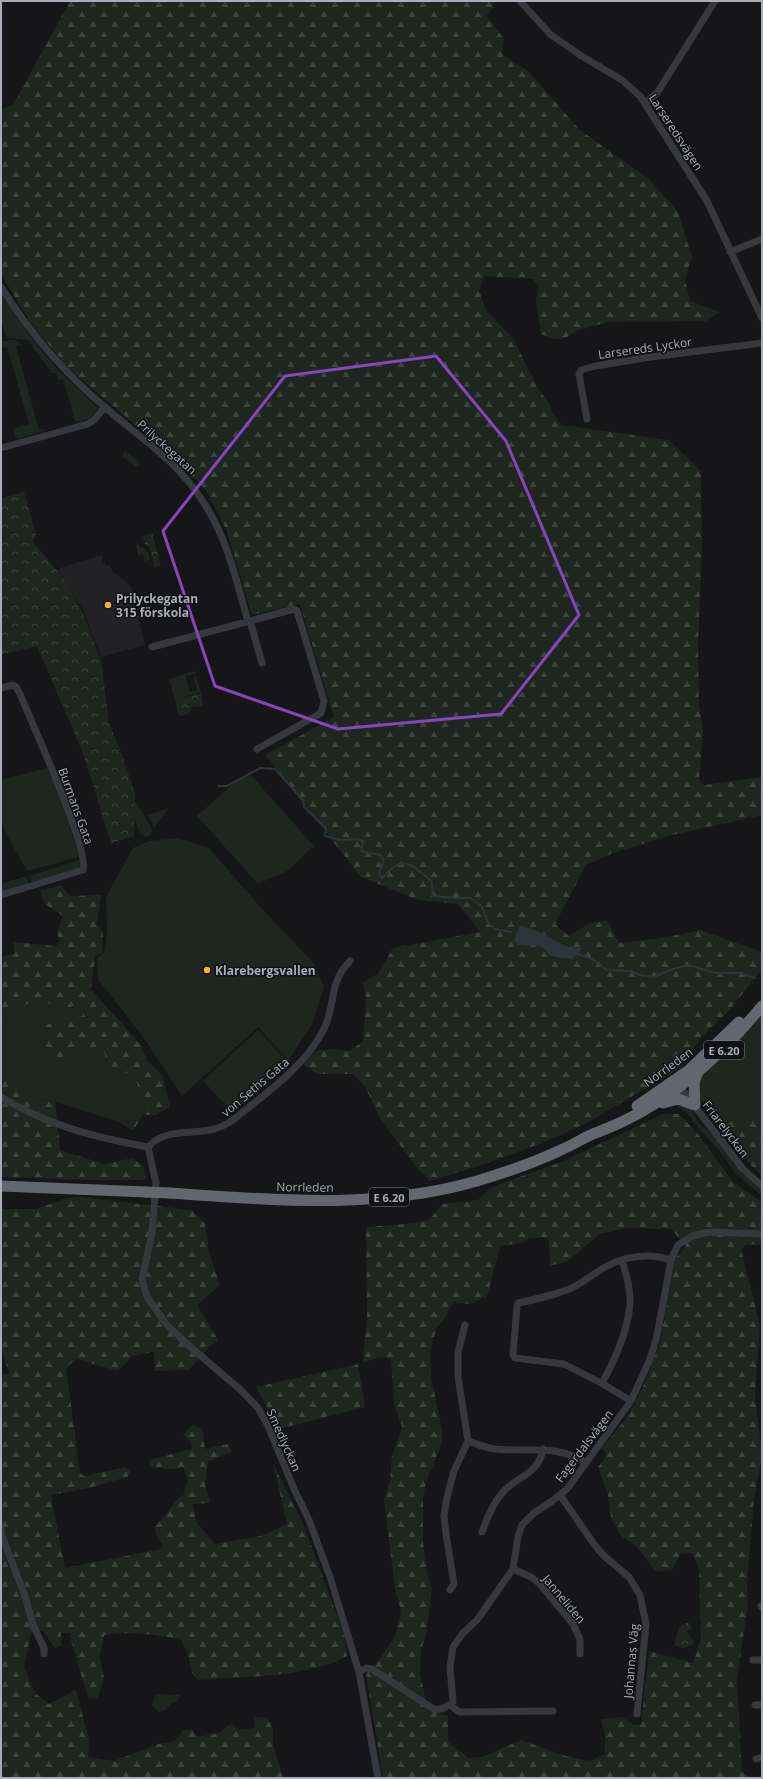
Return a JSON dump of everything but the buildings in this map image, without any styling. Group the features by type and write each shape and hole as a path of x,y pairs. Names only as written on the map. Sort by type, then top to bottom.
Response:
{"highway":[{"name":"Norrleden","path":"1,1186 316,1201 347,1201 410,1195 477,1181 515,1169 559,1151 598,1132 606,1130 643,1110 678,1084 762,997"},
{"name":"Norrleden","path":"598,1132 602,1127 697,1074 729,1044 762,1006"},
{"path":"643,1110 671,1100 678,1100 695,1105 694,1083 697,1074"}],"street":[{"name":"Larseredsvägen","path":"520,1 550,34 580,55 622,80 634,89 645,103 707,201 730,252 758,302 762,318"},
{"path":"645,103 657,93 715,1"},
{"path":"730,252 762,239"},
{"name":"Prilyckegatan","path":"1,287 20,317 58,364 105,408 181,473 202,499 221,533 262,663"},
{"name":"Larsereds Lyckor","path":"588,419 579,374 581,370 595,366 650,357 762,343"},
{"path":"1,448 88,424 105,408"},
{"path":"152,647 294,609 297,611 324,701 321,712 257,749"},
{"name":"Burmans Gata","path":"1,688 13,685 20,694 67,807 81,849 84,866 83,870 1,895"},
{"name":"von Seths Gata","path":"148,1147 152,1143 172,1134 211,1130 225,1126 296,1068 323,1030 338,974 350,961"},
{"name":"Friarelyckan","path":"678,1084 743,1169 762,1186"},
{"path":"1,1097 31,1114 74,1130 148,1147"},
{"name":"Smedlyckan","path":"148,1147 156,1183 152,1234 142,1279 145,1291 149,1300 172,1330 243,1392 263,1417 294,1491 310,1520 330,1577 359,1672 378,1778"},
{"name":"Fagerdalsvägen","path":"450,1705 454,1696 450,1667 453,1647 463,1633 477,1620 513,1569 518,1536 522,1525 534,1513 567,1489 631,1401 650,1359 657,1336 671,1260 678,1246 686,1239 701,1233 762,1234"},
{"path":"631,1401 602,1383 564,1364 515,1358 513,1355 517,1306 518,1303 557,1294 576,1286 606,1266 622,1260 638,1256 656,1256 671,1260"},
{"path":"602,1383 618,1349 630,1305 629,1292 622,1260"},
{"path":"450,1590 454,1584 444,1515 454,1471 468,1441 458,1377 458,1352 465,1326"},
{"path":"468,1441 495,1449 542,1449 572,1456 586,1463"},
{"path":"482,1532 490,1512 500,1495 510,1485 527,1476 534,1468 542,1449"},
{"name":"Johannas Väg","path":"560,1495 594,1544 603,1555 629,1577 640,1595 646,1624 637,1714"},
{"path":"1,1527 2,1536 25,1596 33,1625 44,1648 44,1654"},
{"name":"Janneliden","path":"513,1569 525,1574 539,1583 573,1624 580,1639 580,1654"},
{"path":"753,1660 762,1660"},
{"path":"359,1672 366,1668 372,1669 435,1710 450,1705 459,1712 553,1711"}],"highlighted area":[{"path":"436,356 506,441 579,615 501,714 338,729 215,686 163,531 285,376"}],"shaded area":[{"name":"Prilyckegatan 315 förskola","path":"102,555 103,562 110,565 112,571 131,586 145,645 101,657 83,610 59,571 60,568"},
{"path":"520,925 539,932 568,947 582,948 573,959 555,957 548,954 543,947 536,945 519,945 514,941"}],"green space":[{"path":"70,1 496,1 487,16 504,39 502,54 528,71 580,130 650,180 678,212 692,257 685,280 690,301 720,312 706,321 608,322 576,331 565,338 553,339 541,334 536,303 538,287 533,279 485,276 479,290 486,310 513,338 537,387 549,403 552,413 562,425 669,440 701,471 702,547 698,644 699,705 703,731 699,780 704,785 762,777 762,815 672,835 613,853 586,865 555,924 569,936 590,923 608,921 619,943 662,938 700,930 762,952 762,969 728,1012 702,1036 680,1068 587,1123 537,1145 482,1165 430,1181 416,1167 380,1118 365,1087 353,1074 317,1074 303,1064 314,1051 334,1049 350,1051 363,1041 366,999 363,982 378,974 393,948 480,932 458,904 418,900 361,877 265,755 334,717 300,604 252,615 226,529 205,489 171,455 69,369 30,322 1,274 1,109 13,105"},
{"path":"1,295 33,340 57,369 98,408 90,418 73,424 75,422 63,379 58,380 56,373 52,373 28,340 13,338 7,339 1,320"},
{"path":"14,339 22,345 16,346 39,430 45,429 18,439 15,435 13,425 14,428 29,424 7,347 1,348 1,342"},
{"path":"125,451 140,462 139,467 136,467 122,456"},
{"path":"24,492 36,535 33,542 65,580 82,611 101,660 109,723 123,757 135,794 134,836 111,843 83,753 37,646 1,655 1,498"},
{"path":"152,533 161,566 155,567 149,547 145,544 143,536"},
{"path":"139,544 140,548 144,547 146,552 148,552 150,559 145,561 143,554 138,555 136,545"},
{"path":"194,671 196,674 185,676 190,692 197,690 193,676 196,676 201,692 175,700 169,679"},
{"path":"201,693 203,706 192,707 189,714 181,716 178,714 175,700"},
{"path":"47,768 63,806 79,857 27,871 1,824 1,780"},
{"path":"250,774 314,846 287,871 258,884 197,816 234,783"},
{"path":"133,799 141,809 152,830 151,835 145,837 140,834 133,814"},
{"path":"169,808 155,826 154,826 148,815"},
{"name":"Klarebergsvallen","path":"178,838 209,848 262,909 312,961 324,986 313,1023 288,1061 258,1027 182,1096 144,1038 98,979 97,958 104,953 107,933 106,897 133,848 149,841"},
{"path":"80,860 79,868 32,882 29,876"},
{"path":"26,877 29,883 1,892 1,884"},
{"path":"61,885 70,896 101,895 97,924 103,932 102,953 95,957 91,989 142,1046 146,1059 162,1075 170,1107 157,1115 143,1115 133,1131 120,1122 144,1107 146,1101 133,1076 109,1065 102,1048 92,1051 80,1048 77,1059 65,1062 48,1058 44,1038 35,1027 83,1016 81,1002 62,1011 42,999 20,1008 1,1023 1,957 15,953 13,942 56,946 60,942 57,933 63,916 45,904 40,891"},
{"path":"42,998 62,1011 81,1002 83,1016 63,1022 44,1038 48,1058 80,1048 92,1051 102,1048 109,1065 133,1076 146,1101 144,1107 120,1122 55,1102 31,1097 23,1084 1,1067 1,1023 20,1008"},
{"path":"762,1013 762,1120 732,1120 720,1124 700,1098 698,1092 698,1078"},
{"path":"258,1030 288,1062 233,1113 203,1081"},
{"path":"1,1067 23,1084 31,1097 55,1102 60,1150 104,1164 133,1158 144,1166 146,1180 86,1180 1,1177"},
{"path":"672,1103 692,1109 698,1123 712,1134 742,1173 762,1190 762,1196 735,1173 718,1149 700,1130 688,1114"},
{"path":"663,1114 679,1114 698,1134 734,1183 762,1202 762,1244 746,1245 741,1249 760,1325 755,1396 762,1455 754,1499 747,1583 748,1603 737,1679 742,1772 751,1778 383,1778 366,1674 379,1660 395,1636 401,1611 395,1588 384,1500 390,1481 392,1457 402,1426 394,1405 391,1359 380,1357 364,1362 363,1360 367,1317 366,1227 417,1223 430,1219 442,1204 478,1200 490,1188 568,1159","holes":["628,1228 671,1229 686,1246 675,1259 660,1342 645,1383 628,1416 602,1448 607,1455 598,1467 608,1495 611,1518 621,1536 636,1546 656,1572 672,1570 680,1554 692,1553 699,1568 701,1638 693,1663 649,1651 641,1725 634,1725 622,1717 601,1719 605,1736 605,1754 590,1761 566,1756 521,1740 482,1757 469,1758 448,1742 448,1716 428,1711 420,1673 421,1650 426,1636 432,1589 427,1573 423,1542 423,1498 426,1482 442,1443 442,1430 431,1377 430,1353 436,1329 444,1320 453,1302 469,1304 487,1297 500,1246 522,1243 530,1238 546,1238 549,1240 550,1266 568,1261 600,1234"]},
{"path":"732,1120 762,1120 762,1176 744,1158 720,1124"},
{"path":"80,1197 192,1210 205,1224 209,1252 220,1285 197,1305 218,1340 208,1348 189,1370 155,1371 154,1352 132,1356 118,1371 76,1359 66,1368 80,1473 84,1476 126,1467 130,1472 127,1477 89,1488 51,1495 65,1568 161,1549 163,1545 156,1535 155,1527 179,1498 183,1496 188,1479 183,1467 173,1469 149,1467 149,1460 192,1449 191,1443 183,1434 193,1425 202,1429 205,1449 228,1444 232,1452 208,1462 205,1485 211,1503 193,1504 196,1522 215,1544 261,1536 287,1524 273,1463 303,1524 344,1636 347,1656 333,1663 296,1672 254,1677 198,1680 192,1673 188,1655 181,1640 142,1634 123,1633 104,1635 100,1657 104,1678 97,1699 88,1698 69,1633 61,1633 62,1645 55,1648 43,1631 31,1633 24,1667 35,1693 49,1704 76,1690 89,1740 88,1757 114,1761 158,1744 175,1741 183,1730 193,1730 198,1737 219,1733 232,1723 238,1730 254,1728 255,1717 268,1718 273,1730 273,1745 283,1778 1,1778 1,1375 9,1373 1,1349 1,1209 35,1209 67,1198"},
{"path":"358,1364 365,1407 279,1429 256,1387"},
{"path":"688,1622 692,1627 687,1632 694,1641 693,1645 682,1648 674,1645 680,1627"},
{"path":"156,1694 179,1695 180,1697 176,1702 170,1704 166,1710 159,1712 152,1705"}],"waterway":[{"path":"218,786 227,786 260,768 275,769 303,800 304,807 326,828 325,836 340,840 356,839 363,841 361,851 380,855 384,861 379,872 382,879 395,866 401,864 413,866 432,882 433,896 470,898 482,906 488,923 495,929 511,932"},
{"path":"575,953 592,959 607,970 632,971 639,975 654,977 670,970 688,965 716,973 740,973 755,978"}],"place":[{"name":"Prilyckegatan 315 förskola","path":"108,605"},
{"name":"Klarebergsvallen","path":"207,970"}]}
